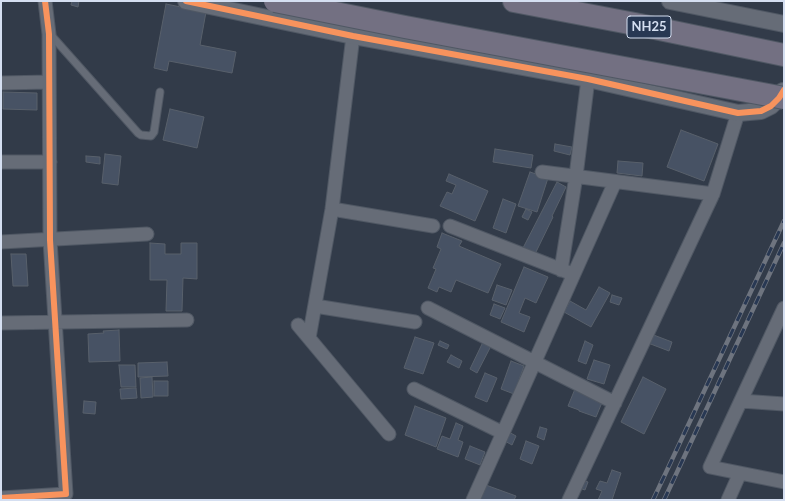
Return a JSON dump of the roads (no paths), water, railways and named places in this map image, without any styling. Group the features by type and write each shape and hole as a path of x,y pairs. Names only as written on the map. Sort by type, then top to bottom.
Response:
{"highway":[{"path":"275,1 780,104"},
{"name":"NH25","path":"514,1 648,26 784,55"}],"street":[{"path":"1,498 66,494 50,240 50,34 45,1"},
{"path":"186,1 353,36 588,79 738,113 761,111 780,104 779,98 784,90"},
{"path":"670,1 784,24"},
{"path":"309,338 332,209 353,36"},
{"path":"567,272 576,176 588,79"},
{"path":"1,83 50,82"},
{"path":"569,500 713,194 738,113"},
{"path":"1,162 50,162"},
{"path":"542,172 713,194"},
{"path":"473,500 534,362 567,272 615,182"},
{"path":"332,209 433,226"},
{"path":"450,226 567,272"},
{"path":"1,242 147,234"},
{"path":"315,306 415,322"},
{"path":"428,308 615,403"},
{"path":"784,308 780,328 741,401 710,467 784,482"},
{"path":"1,323 187,320"},
{"path":"298,325 389,434"},
{"path":"414,389 503,433"},
{"path":"741,401 784,404"},
{"path":"728,500 740,473"}],"lane":[{"path":"50,34 141,135 151,136 154,132 160,92"}],"railway":[{"path":"653,500 784,221"},
{"path":"664,500 784,243"}]}
